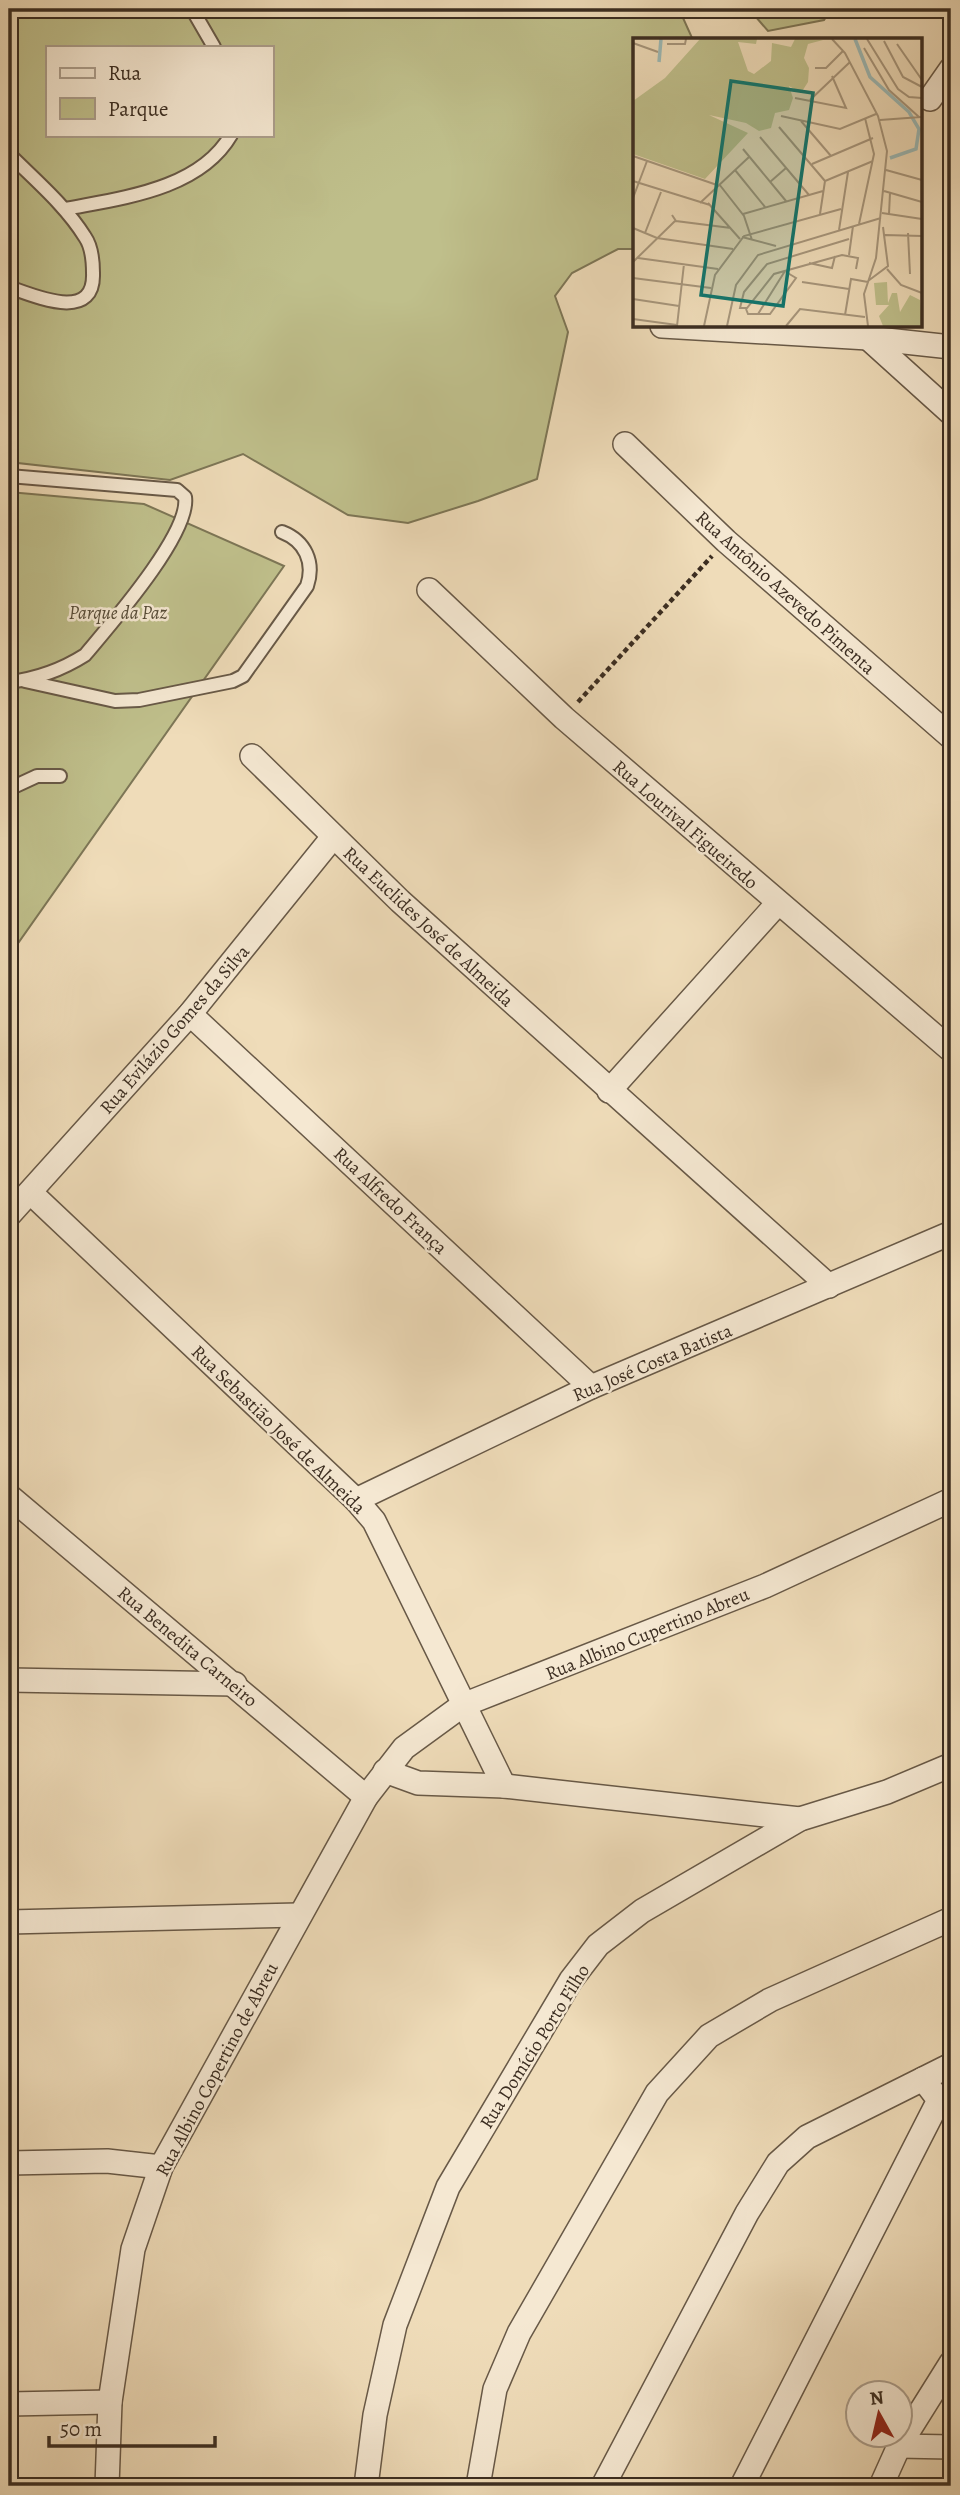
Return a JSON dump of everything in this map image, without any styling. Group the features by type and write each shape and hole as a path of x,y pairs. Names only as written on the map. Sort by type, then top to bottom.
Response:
{"street":[{"path":"934,100 951,69"},
{"path":"679,327 868,338 951,347"},
{"path":"868,338 951,413"},
{"name":"Rua Antônio Azevedo Pimenta","path":"625,444 726,541 951,737"},
{"name":"Rua Lourival Figueiredo","path":"429,590 564,718 951,1050"},
{"name":"Rua Euclides José de Almeida","path":"252,756 333,837 609,1091 829,1286"},
{"name":"Rua Evilázio Gomes da Silva","path":"10,1213 31,1193 190,1014 333,837"},
{"path":"609,1091 778,903"},
{"name":"Rua Alfredo França","path":"190,1014 591,1387"},
{"name":"Rua Sebastião José de Almeida","path":"31,1193 356,1500 384,1539 504,1786"},
{"name":"Rua José Costa Batista","path":"356,1500 591,1387 951,1233"},
{"name":"Rua Benedita Carneiro","path":"9,1496 366,1797"},
{"name":"Rua Albino Cupertino Abreu","path":"366,1797 404,1748 463,1705 765,1586 951,1500"},
{"path":"9,1679 235,1684"},
{"name":"Rua Domício Porto Filho","path":"366,2486 375,2415 394,2325 449,2187 570,1980 598,1945 642,1911 800,1819 887,1792 951,1765"},
{"path":"386,1771 418,1783 504,1786 800,1819"},
{"name":"Rua Albino Copertino de Abreu","path":"107,2486 110,2402 134,2249 161,2166 366,1797"},
{"path":"9,1922 299,1915"},
{"path":"478,2486 495,2389 520,2333 657,2093 709,2036 770,2000 951,1919"},
{"path":"603,2486 747,2213 778,2163 807,2137 951,2066"},
{"path":"742,2486 945,2101 923,2079"},
{"path":"9,2163 107,2161 161,2166"},
{"path":"914,2421 951,2363"},
{"path":"9,2404 110,2402"},
{"path":"914,2446 951,2446"},
{"path":"881,2486 896,2450"}],"lane":[{"path":"192,9 213,46"},
{"path":"65,209 166,186 208,160 230,136"},
{"path":"9,154 65,209 87,239 92,255 93,278 88,295 79,302 68,304 9,287"},
{"path":"9,476 177,491 185,497 187,508 168,547 85,655 70,664 24,681"},
{"path":"9,682 24,681 115,701 139,700 233,681 243,676 307,586 312,573 307,555 296,538 282,532"},
{"path":"9,789 20,781 37,776 60,776"}],"path":[{"path":"564,718 726,541"}],"green space":[{"path":"9,9 679,9 692,38 633,38 633,249 618,249 572,273 555,296 568,332 537,479 408,523 348,515 243,454 170,480 9,462"},
{"path":"749,9 831,9 824,20 768,31"},
{"name":"Parque da Paz","path":"9,492 144,504 284,566 9,956"}]}
